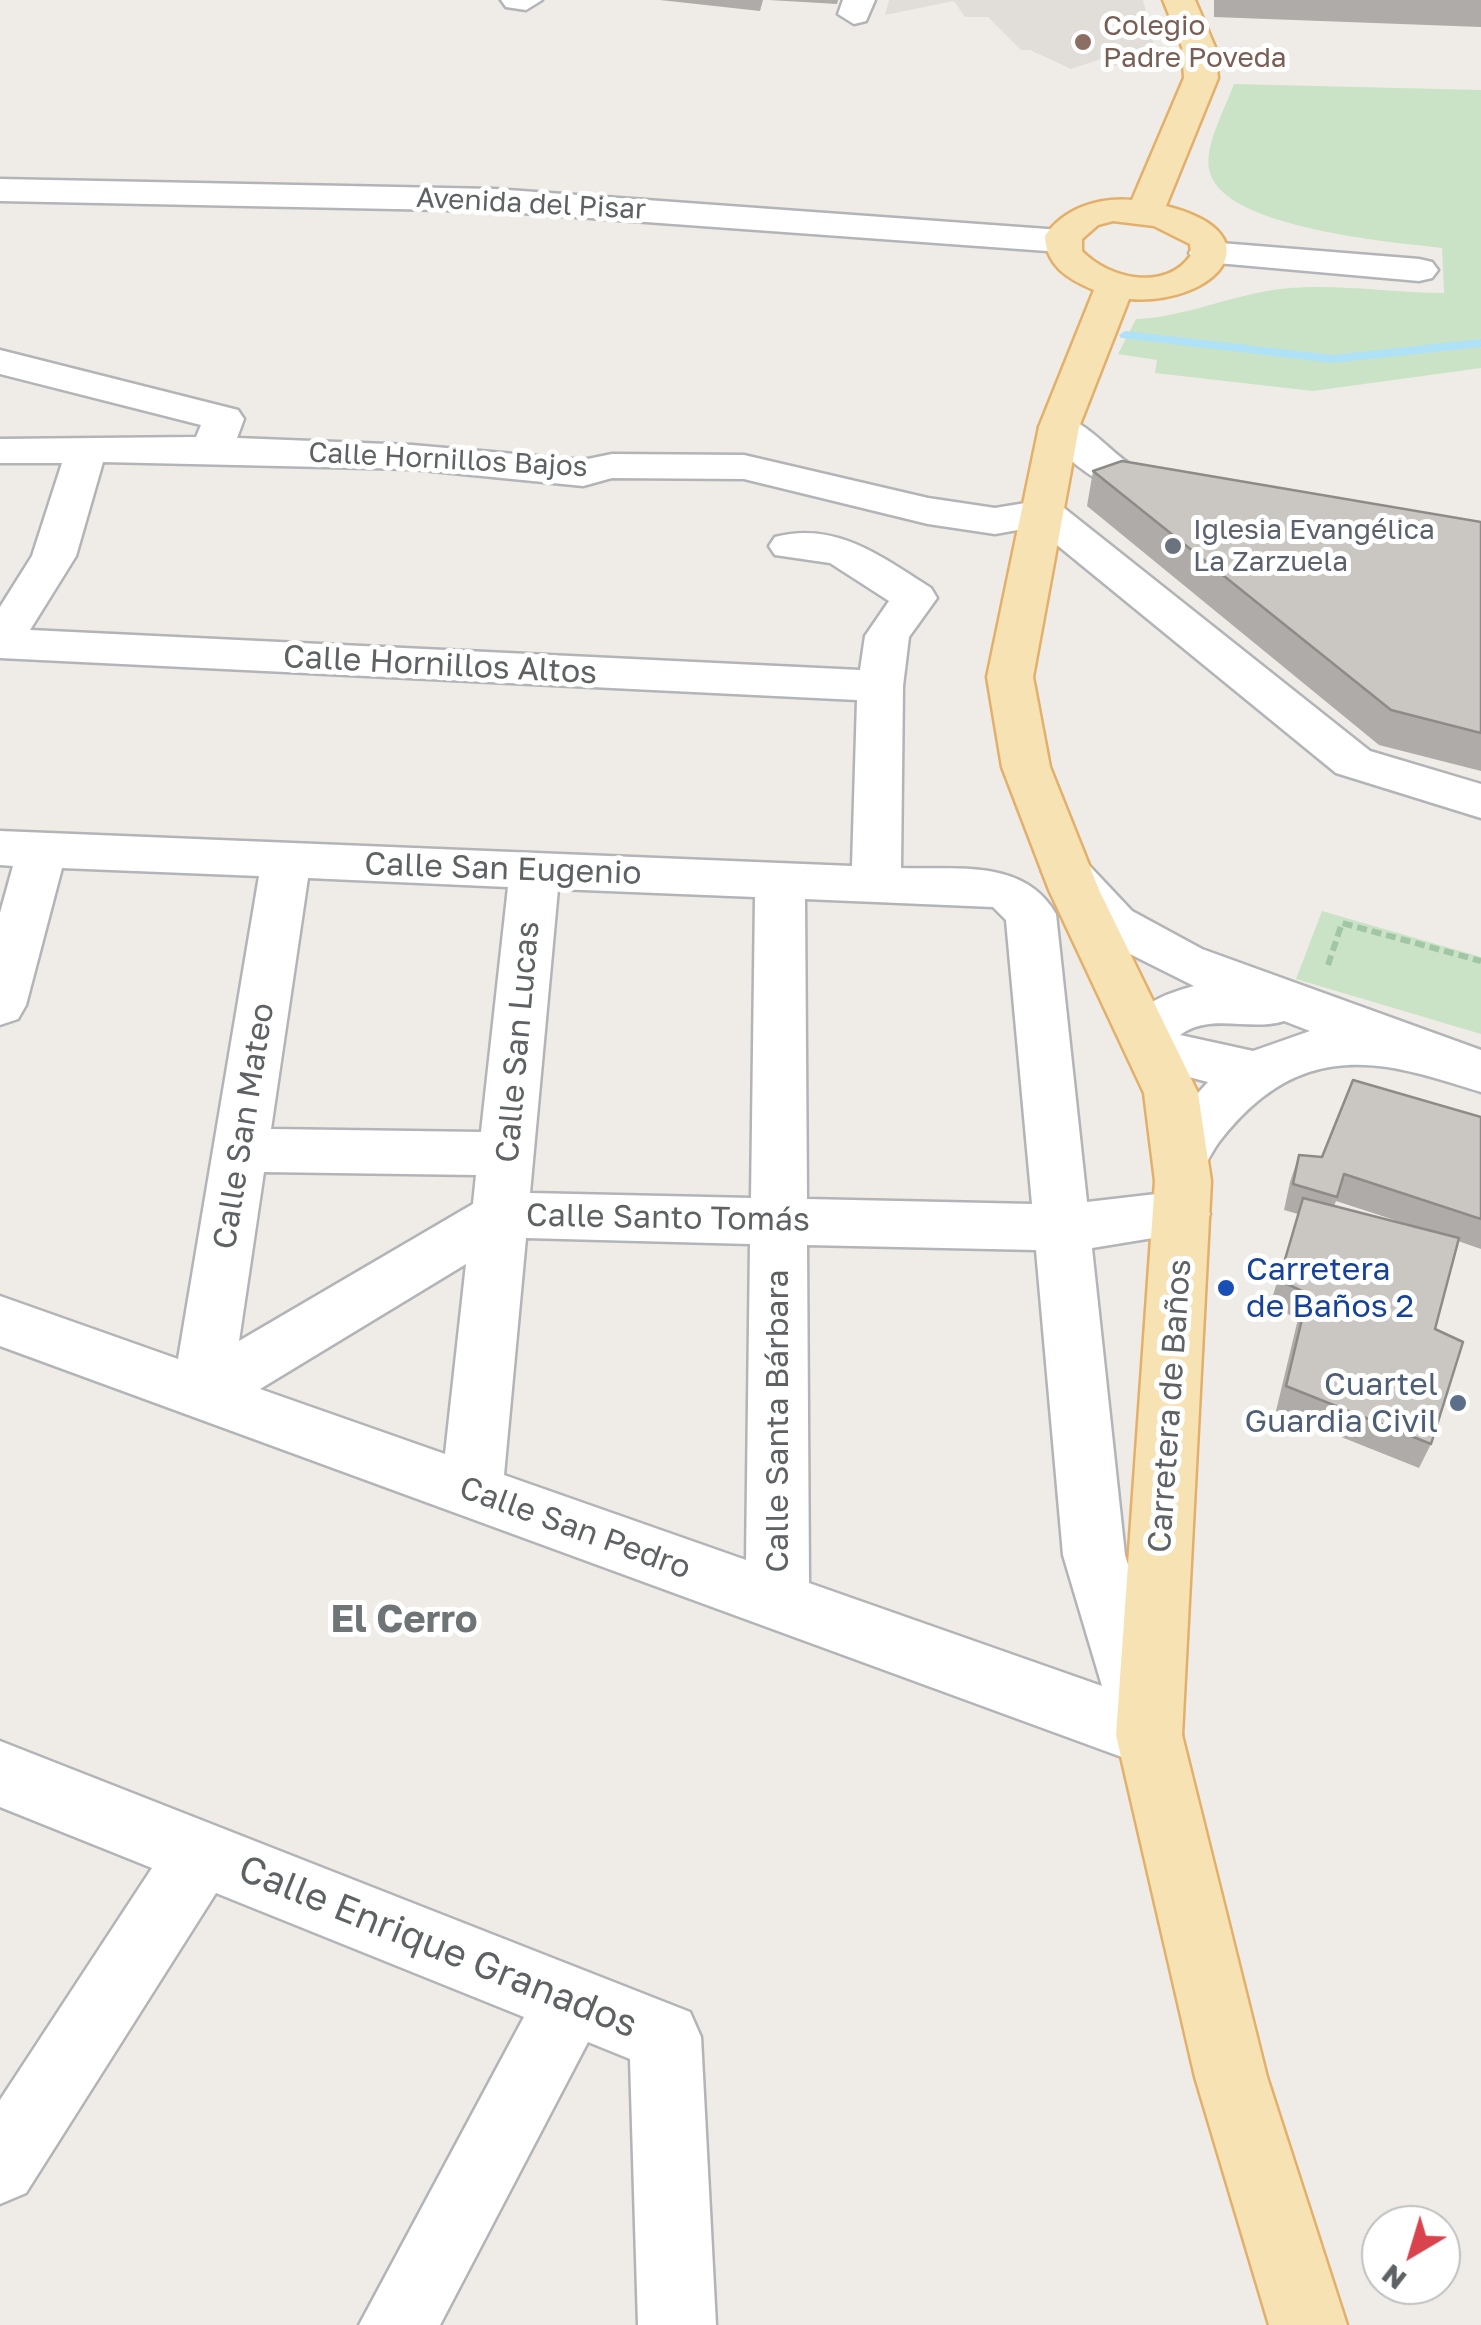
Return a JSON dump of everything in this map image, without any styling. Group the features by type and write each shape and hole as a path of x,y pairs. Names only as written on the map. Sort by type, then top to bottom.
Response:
{"main road":[{"path":"1146,210 1201,78 1203,61 1179,0"},
{"path":"1146,210 1195,230 1208,253 1198,272 1184,280 1152,287 1116,284 1078,270 1064,253 1061,242 1072,225 1093,213 1146,210"},
{"name":"Carretera de Baños","path":"1116,284 1059,428 1010,677 1026,767 1067,872 1171,1093 1181,1186 1149,1735 1231,2077 1306,2322"}],"street":[{"path":"516,0 526,0"},
{"name":"Avenida del Pisar","path":"0,190 494,200 1061,242"},
{"path":"1208,253 1419,270"},
{"path":"0,362 224,420 212,448"},
{"path":"1059,428 1136,486 1206,502"},
{"name":"Calle Hornillos Bajos","path":"0,452 212,448 412,457 583,473 612,466 744,467 928,511 996,520 1044,513"},
{"path":"0,643 54,556 86,452"},
{"path":"1044,513 1353,762 1481,802"},
{"path":"790,546 840,550 916,598 887,636 880,686 876,884"},
{"name":"Calle Hornillos Altos","path":"0,643 880,686"},
{"path":"0,1005 21,849"},
{"name":"Calle San Eugenio","path":"21,849 1006,890 1032,914 1065,1228"},
{"name":"Calle San Mateo","path":"202,1393 286,860"},
{"name":"Calle San Lucas","path":"472,1490 535,870"},
{"path":"1067,872 1099,912 1132,936 1184,962 1424,1054 1481,1071"},
{"name":"Calle Santa Bárbara","path":"778,1600 780,880"},
{"path":"1256,1072 1182,1059 1147,1043 1163,1017 1205,1003 1259,1006 1342,1022"},
{"path":"1181,1186 1209,1113 1256,1072 1284,1058 1338,1046 1424,1054"},
{"path":"240,1150 508,1154"},
{"name":"Calle Santo Tomás","path":"202,1393 502,1214 1065,1228 1181,1186"},
{"path":"1065,1228 1094,1555 1149,1735"},
{"name":"Calle San Pedro","path":"0,1322 1149,1735"},
{"name":"Calle Enrique Granados","path":"0,1774 665,2037 676,2325"},
{"path":"0,2167 202,1854"},
{"path":"398,2325 572,2000"}],"path":[{"path":"1326,971 1342,923 1481,960"}],"shaded area":[{"name":"Colegio Padre Poveda","path":"889,0 1143,0 1156,53 1113,66 1101,59 1071,69 1030,50 1021,50 988,17 965,17 954,1 885,15"}],"green space":[{"path":"1234,84 1481,90 1481,368 1313,391 1155,373 1157,360 1118,354 1136,319 1262,292 1321,287 1444,293 1442,248 1352,236 1278,220 1247,208 1223,192 1210,173 1209,152"},
{"path":"1322,911 1481,957 1481,1034 1296,979"}],"building":[{"path":"1122,461 1481,522 1481,733 1391,710 1093,471"},
{"path":"1353,1080 1481,1117 1481,1219 1344,1174 1337,1197 1293,1184 1299,1155 1322,1157"},
{"path":"1303,1198 1459,1238 1435,1329 1463,1342 1431,1444 1286,1386 1308,1294 1279,1280"}],"waterway":[{"path":"1125,335 1333,359 1481,343"}],"place":[{"name":"Colegio Padre Poveda","path":"1083,42"},
{"name":"Iglesia Evangélica La Zarzuela","path":"1173,546"},
{"name":"Carretera de Baños 2","path":"1226,1288"},
{"name":"Cuartel Guardia Civil","path":"1458,1403"}],"district":[{"name":"El Cerro","path":"404,1620"}]}
